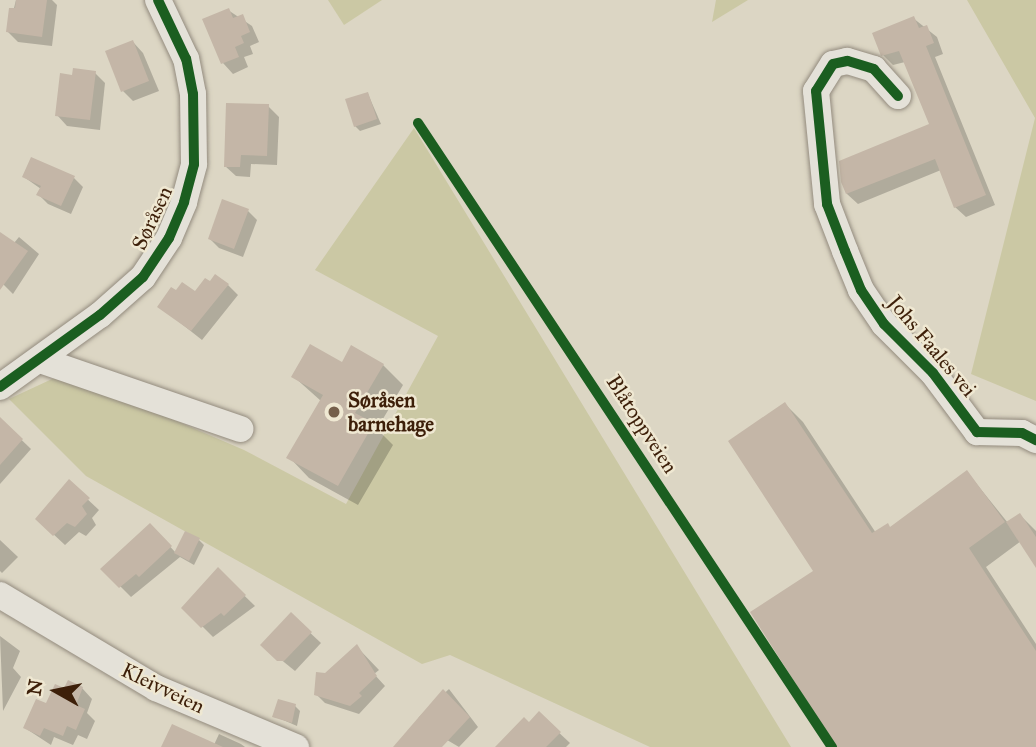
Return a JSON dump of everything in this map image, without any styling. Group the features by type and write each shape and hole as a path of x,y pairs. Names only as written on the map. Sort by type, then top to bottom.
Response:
{"street":[{"name":"Søråsen","path":"0,387 40,360 144,277 169,239 184,202 194,164 193,94 186,59 158,0"},
{"name":"Johs Faales vei","path":"898,96 874,69 847,61 833,64 816,91 827,204 845,251 861,290 884,324 933,373 977,432 1022,433 1036,440"},
{"path":"40,360 240,429"},
{"name":"Kleivveien","path":"0,595 156,688 296,747"}],"shaded area":[{"path":"328,0 382,0 344,25"},
{"path":"716,0 748,0 712,22"},
{"path":"967,0 1036,0 1036,401 971,374 1035,118"},
{"path":"414,128 791,747 650,747 450,655 422,664 86,476 9,399 65,373 244,450 346,504 438,336 315,270"}],"building":[{"path":"16,0 47,0 42,37 6,32 9,8 15,8"},
{"path":"229,8 233,18 243,14 250,32 241,36 244,43 235,47 239,57 221,64 202,19"},
{"path":"914,16 919,28 927,25 934,43 926,46 986,195 954,208 935,159 846,194 841,182 839,161 929,124 899,51 881,56 872,33"},
{"path":"133,40 149,81 121,92 105,51"},
{"path":"73,68 96,71 90,120 55,116 60,73 72,75"},
{"path":"368,92 377,119 354,127 345,99"},
{"path":"226,103 269,104 267,156 241,155 240,167 224,167"},
{"path":"31,157 75,176 61,206 36,195 41,186 22,177"},
{"path":"222,199 249,209 234,249 208,239"},
{"path":"0,232 28,251 0,290"},
{"path":"215,274 229,284 191,331 157,307 171,287 176,290 182,282 195,291 205,278 210,281"},
{"path":"310,344 342,362 351,345 384,364 355,413 374,423 338,486 286,458 323,395 291,377"},
{"path":"785,402 872,533 888,523 890,527 967,470 1005,522 969,548 1036,651 1036,747 836,747 750,612 813,571 728,441"},
{"path":"0,417 23,439 0,465"},
{"path":"69,479 90,498 82,506 87,514 75,527 67,523 53,536 35,519"},
{"path":"1020,513 1036,537 1036,568 1006,522"},
{"path":"150,523 172,546 139,577 136,574 119,588 100,569"},
{"path":"185,531 200,538 189,561 174,553"},
{"path":"218,567 246,595 224,616 221,613 201,628 181,608"},
{"path":"291,612 312,632 284,661 277,661 260,645"},
{"path":"357,644 377,676 359,693 362,696 350,706 314,695 316,672 325,673"},
{"path":"68,680 83,687 76,705 85,709 76,730 67,726 63,736 44,728 40,736 23,728 36,699 46,703 55,684 64,688"},
{"path":"443,689 470,717 442,747 393,747"},
{"path":"278,699 296,704 292,723 272,717"},
{"path":"539,711 561,732 546,747 495,747 524,717 529,722"},
{"path":"172,724 223,747 161,747"}],"cycle path":[{"path":"0,387 100,315 143,277 169,238 184,202 194,164 193,94 186,59 158,0"},
{"path":"898,96 874,69 847,61 833,64 816,91 827,204 845,251 861,290 884,324 933,373 977,432 1022,433 1036,440"},
{"name":"Blåtoppveien","path":"418,123 832,747"}],"place":[{"name":"Søråsen barnehage","path":"334,412"}]}
